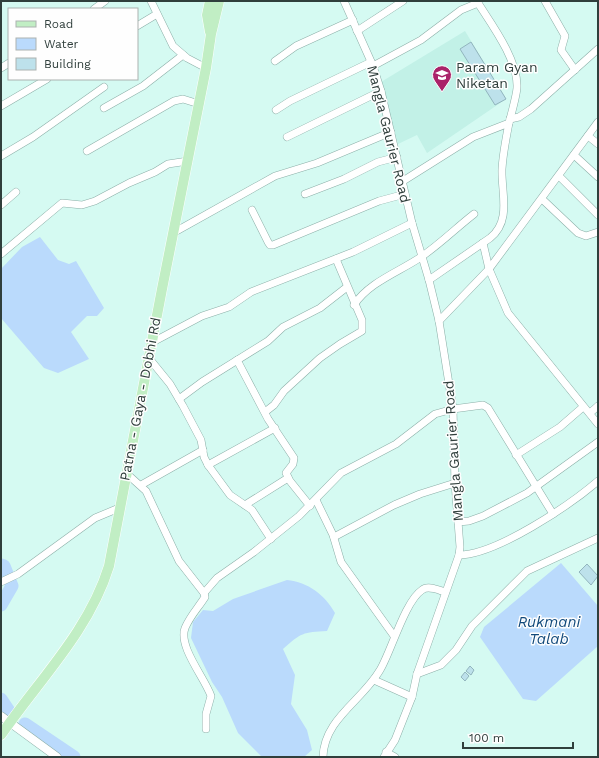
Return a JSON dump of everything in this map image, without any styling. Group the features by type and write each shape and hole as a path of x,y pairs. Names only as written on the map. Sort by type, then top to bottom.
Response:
{"main road":[{"name":"Patna - Gaya - Dobhi Rd","path":"210,1 207,15 211,34"},
{"name":"Patna - Gaya - Dobhi Rd","path":"1,735 73,639 97,600 109,566 148,357 206,68 211,34 220,1"}],"street":[{"path":"95,8 105,1"},
{"path":"151,1 173,46 183,55 206,68"},
{"name":"Mangla Gaurier Road","path":"344,1 372,64 381,91 412,223 430,280 440,321 453,409 459,555 417,674 412,697 395,740 385,754"},
{"path":"357,31 403,1"},
{"path":"545,1 564,36 561,50 575,70"},
{"path":"276,110 290,101 421,40 461,10 478,2 508,55 514,71 517,87 509,121 502,175 504,213 497,230 483,243 430,280"},
{"path":"138,25 157,14"},
{"path":"275,61 296,46 353,20"},
{"path":"403,181 473,137 525,114 598,49"},
{"path":"104,108 142,86 183,55"},
{"path":"1,106 45,80"},
{"path":"1,156 33,137 104,87"},
{"path":"287,137 381,91"},
{"path":"88,151 174,101 183,99 199,104"},
{"path":"440,321 489,269 598,122"},
{"path":"173,233 275,176 317,163 390,132"},
{"path":"588,136 598,144"},
{"path":"574,155 598,177"},
{"path":"305,194 344,180 378,162 397,157"},
{"path":"1,254 62,203 82,205 95,201 129,183 155,172 168,164 188,161"},
{"path":"559,176 598,215"},
{"path":"1,205 16,192"},
{"path":"252,210 268,242 270,245 273,245 379,201 405,194"},
{"path":"542,199 578,233 586,236 597,234"},
{"path":"354,305 358,299 374,286 422,256 474,214"},
{"path":"151,343 202,316 229,307 251,292 336,259 412,223"},
{"path":"483,243 489,269 503,304 510,317 598,424"},
{"path":"265,412 274,405 284,391 320,358 362,331 362,320 354,305 336,259"},
{"path":"179,399 202,382 268,341 283,327 326,304 347,287"},
{"path":"148,357 179,399 201,440 204,457 208,465 230,495 245,505 257,516 271,539"},
{"path":"237,360 265,412 294,458 293,464 286,473 288,478 310,506"},
{"path":"206,728 206,714 211,696 189,652 184,634 192,614 205,597 204,593 217,578 271,539 310,506 341,473 396,444 429,418 453,409 485,406 552,514"},
{"path":"590,413 598,406"},
{"path":"516,455 560,427 583,407"},
{"path":"208,465 275,428"},
{"path":"458,522 470,521 483,516 536,488 598,442"},
{"path":"141,485 203,450"},
{"path":"126,472 141,485 151,499 179,561 204,593"},
{"path":"245,505 288,478"},
{"path":"459,555 473,554 487,550 552,514 579,497 598,481"},
{"path":"334,537 394,505 420,494 455,483"},
{"path":"316,500 334,537 341,562 394,636"},
{"path":"4,580 15,576 95,518 119,508"},
{"path":"417,674 441,665 456,650 472,626 527,571 598,538"},
{"path":"323,757 324,744 328,732 374,680 384,664 394,636 417,594 423,588 428,587 445,592"},
{"path":"374,680 412,697"},
{"path":"1,716 57,757"},
{"path":"385,754 394,757"}],"shaded area":[{"name":"Param Gyan Niketan","path":"465,31 506,99 427,153 417,135 398,144 381,82"}],"water":[{"path":"40,237 58,260 69,264 76,261 104,308 97,316 87,316 71,332 89,359 58,373 44,368 1,318 1,269 22,247"},
{"name":"Rukmani Talab","path":"561,563 598,606 598,646 536,701 523,699 480,637 484,627"},
{"path":"287,580 302,583 315,590 331,606 335,613 327,631 303,634 283,649 295,675 291,704 307,730 312,750 304,757 262,757 238,733 222,697 212,682 191,638 193,622 203,610 213,611 233,599"}],"building":[{"path":"471,42 506,99 495,105 460,49"},
{"path":"587,564 598,576 591,585 579,572"},
{"path":"470,666 474,670 471,675 466,671"},
{"path":"465,672 469,676 465,681 461,677"}],"waterway":[{"path":"1,565 4,566 12,586 1,605"},
{"path":"1,699 9,711"},
{"path":"25,724 74,757"}],"place":[{"name":"Param Gyan Niketan","path":"442,92"}]}
